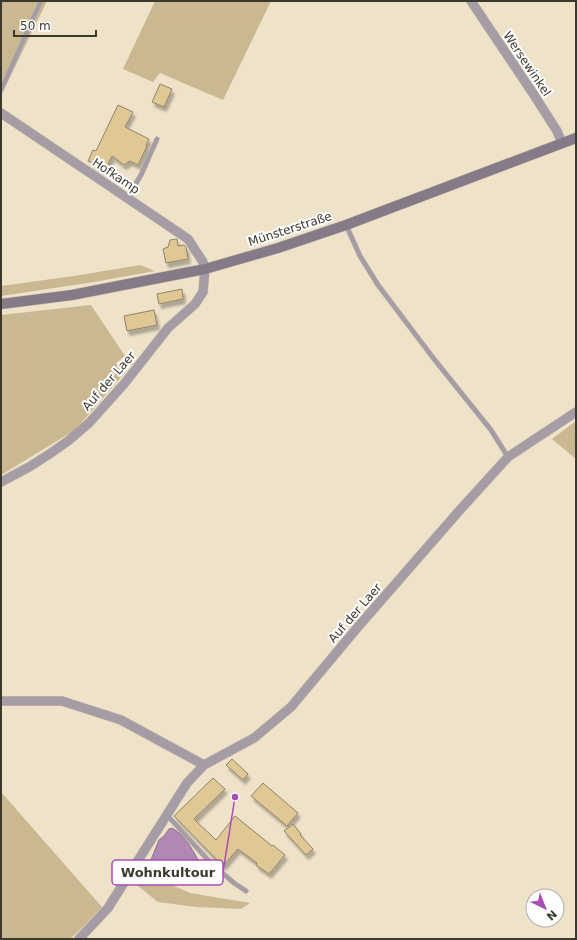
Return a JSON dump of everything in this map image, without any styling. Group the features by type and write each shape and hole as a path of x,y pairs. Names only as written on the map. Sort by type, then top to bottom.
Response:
{"main road":[{"name":"Münsterstraße","path":"1,304 72,295 205,269 278,248 346,225 576,138"}],"street":[{"name":"Wersewinkel","path":"470,1 534,95 557,131 562,143"},
{"name":"Hofkamp","path":"1,113 188,239 203,262 205,269"},
{"name":"Auf der Laer","path":"1,482 48,455 68,441 89,423 124,384 168,328 195,304 203,292 205,269"},
{"name":"Auf der Laer","path":"79,939 108,908 188,783 204,765 254,738 291,706 357,628 508,457 576,412"},
{"path":"1,701 62,701 92,710 121,720 204,765"}],"lane":[{"path":"1,90 41,1"},
{"path":"127,198 141,175 157,140"},
{"path":"346,225 360,256 378,285 434,359 491,430 508,457"},
{"path":"167,815 208,860 234,883 246,890"}],"shaded area":[{"path":"1,1 47,1 1,96"},
{"path":"155,1 271,1 223,100 160,73 153,82 123,69"},
{"path":"140,265 155,271 1,296 1,286"},
{"path":"91,305 125,356 116,363 123,375 75,430 1,475 1,315"},
{"path":"576,421 576,459 552,439"},
{"path":"1,792 102,907 70,939 1,939"},
{"path":"172,828 181,835 196,856 201,866 197,873 186,872 171,874 163,873 148,867 159,840 169,829"},
{"path":"136,869 190,893 250,903 241,909 196,907 158,902 132,881"}],"building":[{"path":"160,84 172,89 164,107 152,102"},
{"path":"118,105 133,112 125,127 149,139 138,165 130,161 124,165 112,156 105,171 88,161 93,150 96,151"},
{"path":"177,239 178,246 184,245 186,247 188,259 166,263 163,249 168,247 170,240"},
{"path":"182,289 183,299 159,304 157,294"},
{"path":"154,310 157,325 127,331 124,316"},
{"path":"232,759 248,774 243,780 226,765"},
{"path":"213,778 225,789 194,819 216,840 235,816 285,855 269,874 238,849 223,866 174,816"},
{"path":"263,783 298,813 287,826 251,796"},
{"path":"293,824 301,834 300,835 313,849 306,855 284,831"}],"place":[{"name":"Wohnkultour","path":"235,797"}]}
